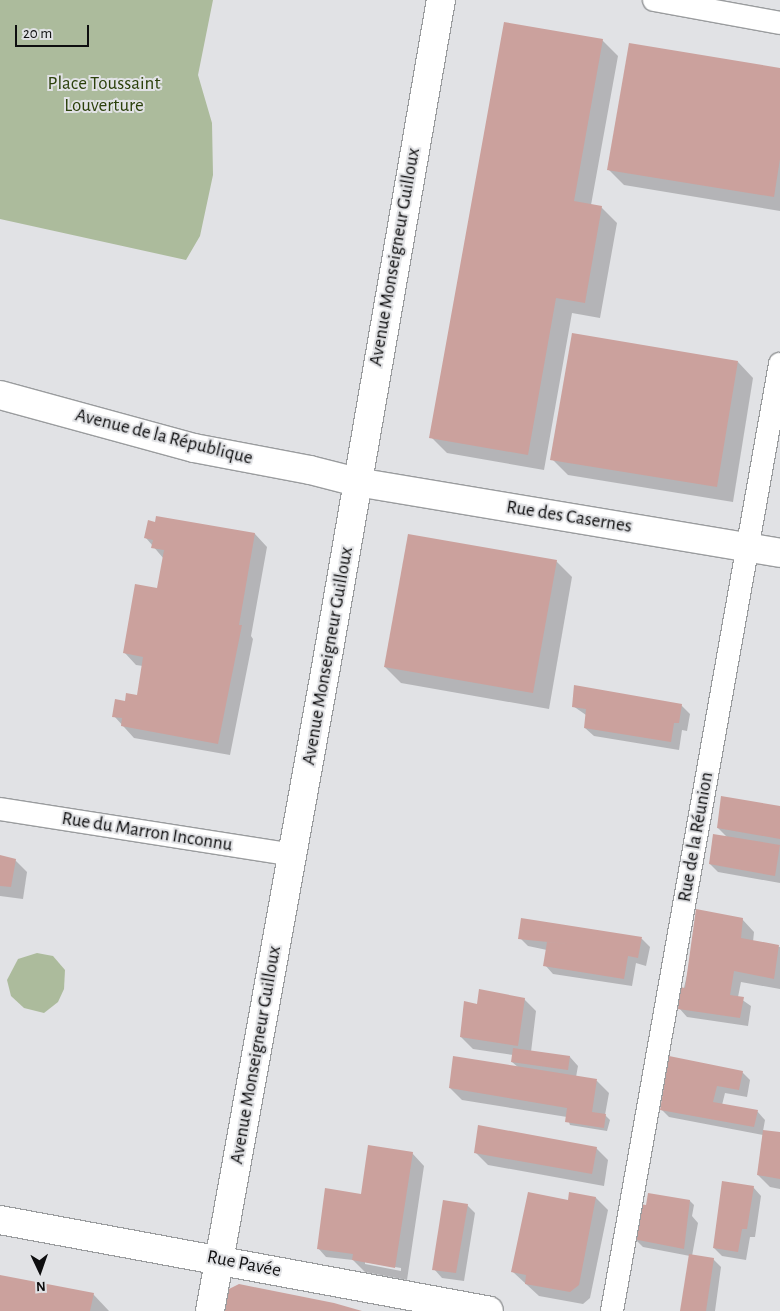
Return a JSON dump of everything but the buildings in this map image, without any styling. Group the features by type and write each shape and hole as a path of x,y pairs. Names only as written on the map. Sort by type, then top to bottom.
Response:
{"street":[{"name":"Avenue Monseigneur Guilloux","path":"210,1311 293,855 441,0"},
{"path":"654,0 780,23"},
{"name":"Rue de la Réunion","path":"612,1311 780,364"},
{"name":"Avenue de la République","path":"0,395 194,448 310,470 357,482"},
{"name":"Rue des Casernes","path":"357,482 780,553"},
{"name":"Rue du Marron Inconnu","path":"0,808 293,855"},
{"name":"Rue Pavée","path":"0,1220 218,1259 488,1311"}],"green space":[{"name":"Place Toussaint Louverture","path":"0,0 213,0 198,75 212,123 213,175 200,236 186,260 0,219"},
{"path":"37,953 53,956 65,970 64,989 58,1002 44,1013 24,1008 11,996 7,980 18,959"}]}
